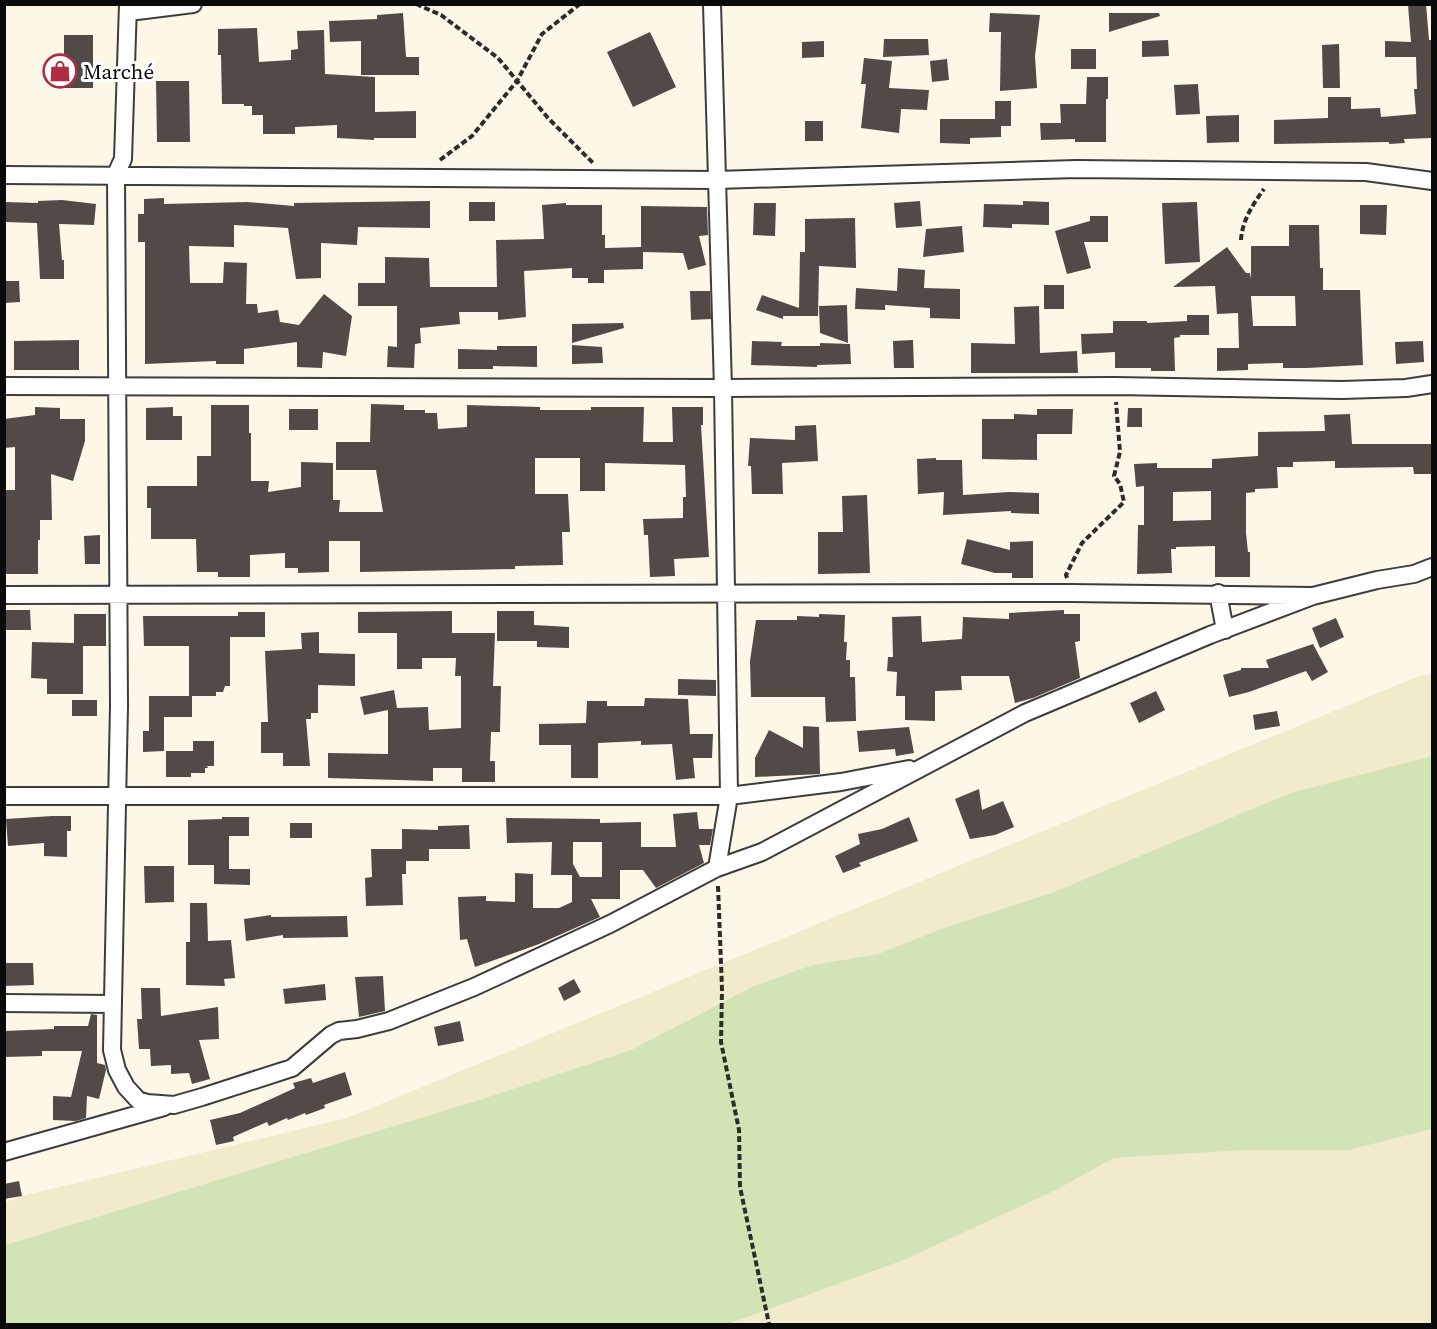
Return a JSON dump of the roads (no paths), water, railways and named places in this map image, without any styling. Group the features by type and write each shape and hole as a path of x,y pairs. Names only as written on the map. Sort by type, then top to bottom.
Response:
{"street":[{"path":"174,1105 138,1100 126,1087 117,1070 112,1050 119,706 116,174 123,159 129,8 193,4"},
{"path":"711,4 723,388 729,796 717,868"},
{"path":"4,175 717,180 1077,169 1366,172 1432,181"},
{"path":"4,386 723,388 1115,386 1342,390 1406,388 1432,384"},
{"path":"4,1152 202,1097 292,1068 331,1035 339,1031 389,1021 474,987 610,924 717,868 762,852 1025,713 1313,596 1377,580 1414,574 1432,567"},
{"path":"4,595 1218,593 1313,596"},
{"path":"1218,593 1225,630"},
{"path":"4,796 729,796 841,782 924,766"},
{"path":"4,1003 113,1004"}],"place":[{"name":"Marché","path":"60,71"}]}
